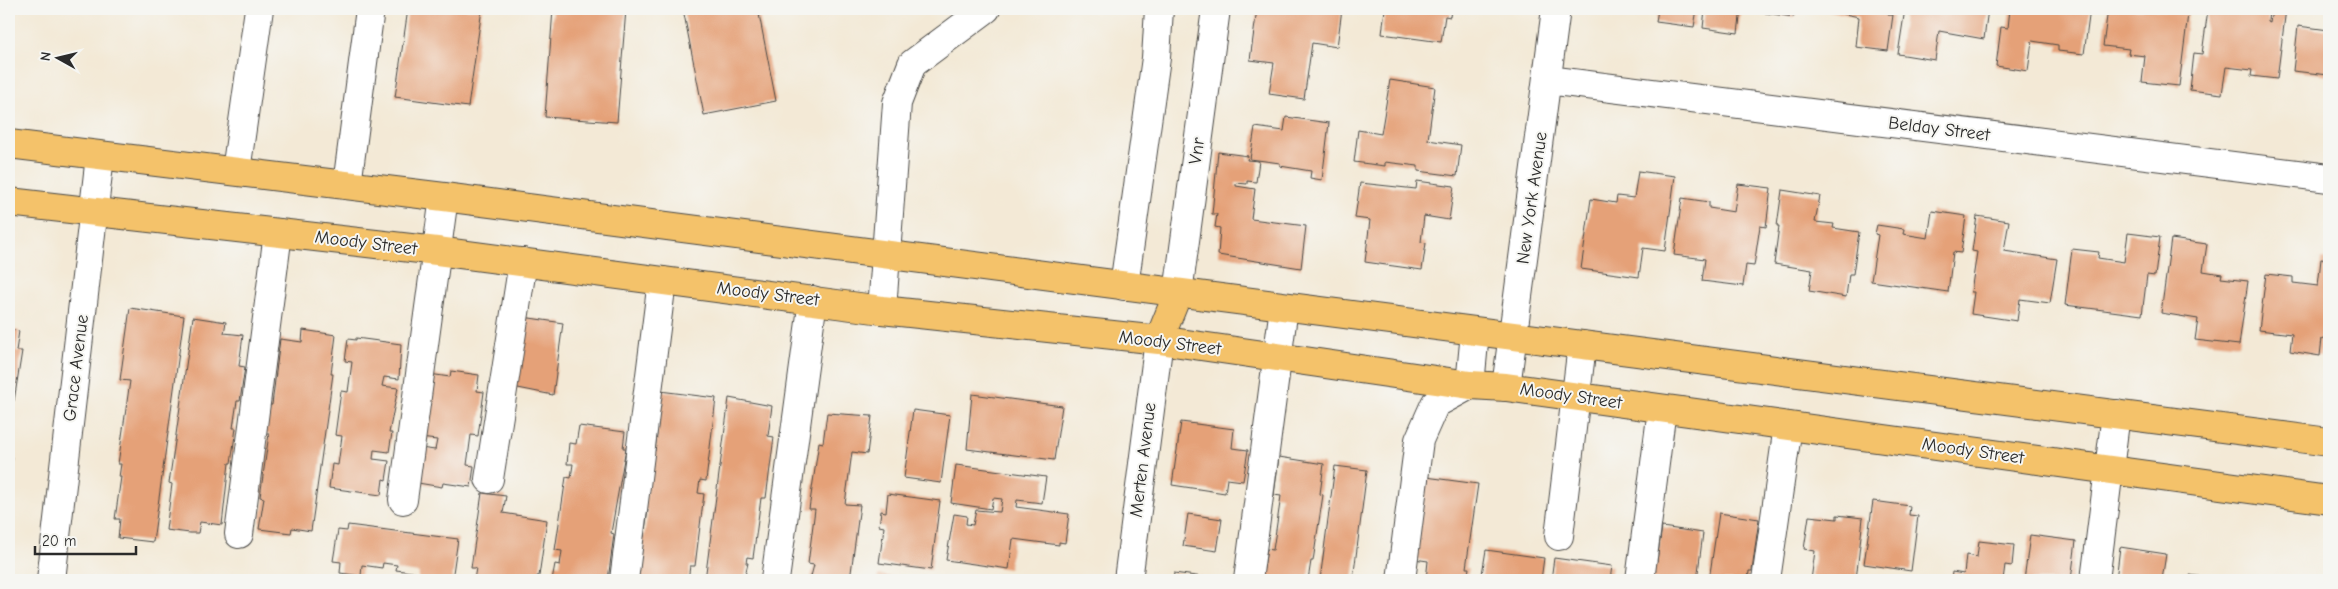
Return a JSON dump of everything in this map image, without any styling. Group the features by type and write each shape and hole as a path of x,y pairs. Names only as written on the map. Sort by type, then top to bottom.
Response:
{"main road":[{"path":"9,144 444,197 2329,442"},
{"name":"Moody Street","path":"9,202 437,251 882,310 1158,340 2329,500"},
{"path":"1158,340 1178,293"}],"street":[{"path":"236,171 259,9"},
{"path":"347,185 370,9"},
{"path":"882,310 897,104 912,64 986,9"},
{"path":"1124,286 1156,58 1160,9"},
{"name":"Vnr","path":"1178,293 1216,9"},
{"name":"New York Avenue","path":"1506,387 1556,9"},
{"name":"Belday Street","path":"1548,80 2329,178"},
{"name":"Grace Avenue","path":"51,580 100,156"},
{"path":"403,500 444,197"},
{"path":"239,534 278,233"},
{"path":"489,479 523,262"},
{"path":"624,580 662,281"},
{"path":"775,580 813,300"},
{"path":"1248,580 1284,307"},
{"path":"1401,580 1419,440 1436,404 1470,384 1475,332"},
{"name":"Merten Avenue","path":"1128,580 1158,340"},
{"path":"1558,536 1582,345"},
{"path":"1640,580 1662,409"},
{"path":"2095,580 2116,414"},
{"path":"1766,580 1788,426"}],"building":[{"path":"408,9 482,9 468,107 395,97"},
{"path":"553,9 626,9 617,122 545,117"},
{"path":"683,9 758,9 776,101 704,115"},
{"path":"1257,9 1342,9 1337,47 1312,43 1304,99 1269,94 1274,63 1250,60"},
{"path":"1385,9 1451,9 1450,17 1445,16 1441,42 1382,34"},
{"path":"1658,9 1697,9 1694,27 1656,22"},
{"path":"1705,9 1741,9 1738,33 1703,28"},
{"path":"1766,9 1795,9 1794,17 1765,13"},
{"path":"1821,9 1889,10 1888,15 1893,15 1888,51 1856,47 1859,17"},
{"path":"1905,9 1988,9 1984,39 1939,31 1935,60 1898,54"},
{"path":"2010,9 2090,9 2084,54 2058,51 2058,45 2032,41 2028,71 1996,66 2001,27 2008,28"},
{"path":"2108,9 2150,9 2188,14 2179,86 2142,82 2145,56 2128,54 2129,49 2103,46"},
{"path":"2208,9 2269,9 2268,22 2270,23 2272,9 2286,9 2277,79 2251,76 2252,70 2226,67 2222,94 2190,90 2194,53 2202,54"},
{"path":"2298,26 2329,30 2329,75 2293,71"},
{"path":"1390,80 1435,87 1428,140 1461,145 1457,176 1418,171 1418,166 1385,162 1385,166 1354,162 1358,130 1381,134"},
{"path":"1286,117 1329,123 1322,180 1310,178 1311,171 1280,166 1280,163 1250,159 1255,127 1284,131"},
{"path":"1218,152 1248,156 1247,160 1259,161 1256,182 1247,181 1247,184 1236,183 1236,186 1255,189 1251,219 1306,226 1301,268 1218,255 1220,228 1215,227 1217,214 1212,214"},
{"path":"1638,171 1675,176 1665,251 1643,248 1639,277 1581,269 1591,199 1616,203 1617,196 1634,198"},
{"path":"1417,181 1454,186 1449,220 1424,216 1421,242 1426,243 1422,270 1365,262 1370,220 1355,218 1360,183 1416,189"},
{"path":"1738,184 1771,188 1766,227 1760,226 1754,266 1746,265 1743,286 1702,281 1705,259 1674,255 1682,198 1709,202 1709,208 1734,212"},
{"path":"1782,190 1820,196 1815,222 1834,224 1833,228 1859,232 1853,274 1849,274 1846,297 1809,291 1812,270 1774,264"},
{"path":"1932,211 1966,216 1961,253 1953,252 1948,292 1871,281 1878,235 1875,234 1877,225 1904,229 1903,234 1928,238"},
{"path":"1977,216 2009,221 2004,251 2057,259 2050,303 2020,299 2017,321 1971,314 1974,292 1971,292 1977,252 1972,251"},
{"path":"2128,233 2160,237 2155,276 2147,275 2142,315 2065,305 2072,249 2099,252 2098,258 2124,262"},
{"path":"2171,239 2207,244 2203,271 2222,274 2221,278 2248,281 2239,345 2195,340 2198,319 2161,313"},
{"path":"2321,259 2329,260 2329,339 2322,338 2320,356 2290,351 2292,334 2259,330 2266,274 2293,277 2293,283 2318,286"},
{"path":"130,308 184,316 153,542 118,538 120,519 115,519 121,477 119,477 121,464 118,464 130,381 120,380"},
{"path":"193,317 226,322 224,333 243,335 239,366 245,367 240,401 237,401 233,428 236,428 231,463 229,463 222,525 200,522 198,533 166,530 172,484 169,483"},
{"path":"523,317 563,323 553,395 513,387"},
{"path":"9,329 19,331 16,351 22,351 14,401 9,400"},
{"path":"303,330 336,335 331,374 333,374 311,531 292,528 291,533 259,529 264,498 260,497 269,434 265,434 270,405 272,405 280,339 302,342"},
{"path":"356,338 401,344 399,379 384,377 382,386 398,388 389,433 392,433 389,452 374,450 373,459 389,461 386,480 383,479 381,495 329,488 332,464 338,465 342,436 335,435 341,391 348,392 352,362 345,361 348,339 356,340"},
{"path":"451,371 479,375 477,391 484,392 478,436 471,435 467,465 474,466 471,487 443,483 442,487 418,483 420,448 435,450 437,440 420,438 429,374 450,377"},
{"path":"660,391 716,398 706,481 700,480 698,493 704,494 695,566 690,566 688,580 636,580 641,537 644,537 648,510 644,510 652,451 655,451 658,424 655,423"},
{"path":"972,394 1062,406 1054,460 967,449"},
{"path":"729,398 772,406 768,436 774,437 766,498 761,498 753,558 747,557 746,563 748,563 744,580 705,580"},
{"path":"913,410 950,415 941,483 904,478"},
{"path":"827,413 872,416 867,454 852,452 845,504 860,505 850,580 810,580 814,565 808,564 815,509 809,509 819,442 823,443"},
{"path":"1181,422 1234,429 1232,448 1248,450 1243,481 1227,479 1225,493 1172,485"},
{"path":"579,426 625,432 623,448 626,448 611,533 614,534 608,580 552,580 555,564 560,565 562,551 555,550 566,477 571,478 573,464 567,464 569,443 576,444"},
{"path":"9,457 13,457 10,481 9,481"},
{"path":"1279,457 1324,464 1320,494 1323,495 1313,561 1311,561 1308,580 1262,580 1267,549 1273,550 1281,496 1274,495"},
{"path":"956,465 1046,477 1042,503 1017,500 1016,507 1069,514 1065,543 1059,542 1059,545 1013,539 1009,569 946,560 954,514 967,516 966,524 973,525 976,510 1000,512 1002,499 993,498 991,509 951,503"},
{"path":"1335,466 1367,470 1353,580 1320,580"},
{"path":"1426,477 1478,484 1466,568 1469,568 1467,580 1426,580 1428,561 1414,559"},
{"path":"482,493 506,496 503,513 547,520 539,576 537,576 536,580 474,580 476,568 471,568"},
{"path":"888,494 940,501 931,570 879,563 884,527 879,526 881,511 886,512"},
{"path":"1873,501 1910,506 1909,515 1918,516 1911,571 1864,564"},
{"path":"1719,513 1759,519 1752,571 1749,571 1748,580 1709,580"},
{"path":"1188,514 1222,519 1217,551 1183,546"},
{"path":"1837,515 1863,518 1856,580 1811,580 1815,551 1804,549 1809,516 1837,519"},
{"path":"348,525 458,539 452,580 418,580 419,573 396,570 397,565 383,563 382,568 362,565 361,576 340,573 341,562 333,561 338,530 347,531"},
{"path":"1662,527 1703,533 1697,580 1651,580 1654,561 1657,561"},
{"path":"2030,535 2076,541 2071,580 2024,580"},
{"path":"1979,541 2014,545 2012,566 2005,565 2003,580 1951,580 1952,572 1964,574 1966,555 1977,557"},
{"path":"2120,547 2166,554 2162,580 2116,580"},
{"path":"1486,550 1544,558 1541,580 1481,580"},
{"path":"1554,558 1612,566 1610,580 1551,580"},
{"path":"1174,573 1210,578 1210,580 1173,580"},
{"path":"878,575 912,579 912,580 877,580"},
{"path":"2190,575 2216,579 2216,580 2190,580"}]}
